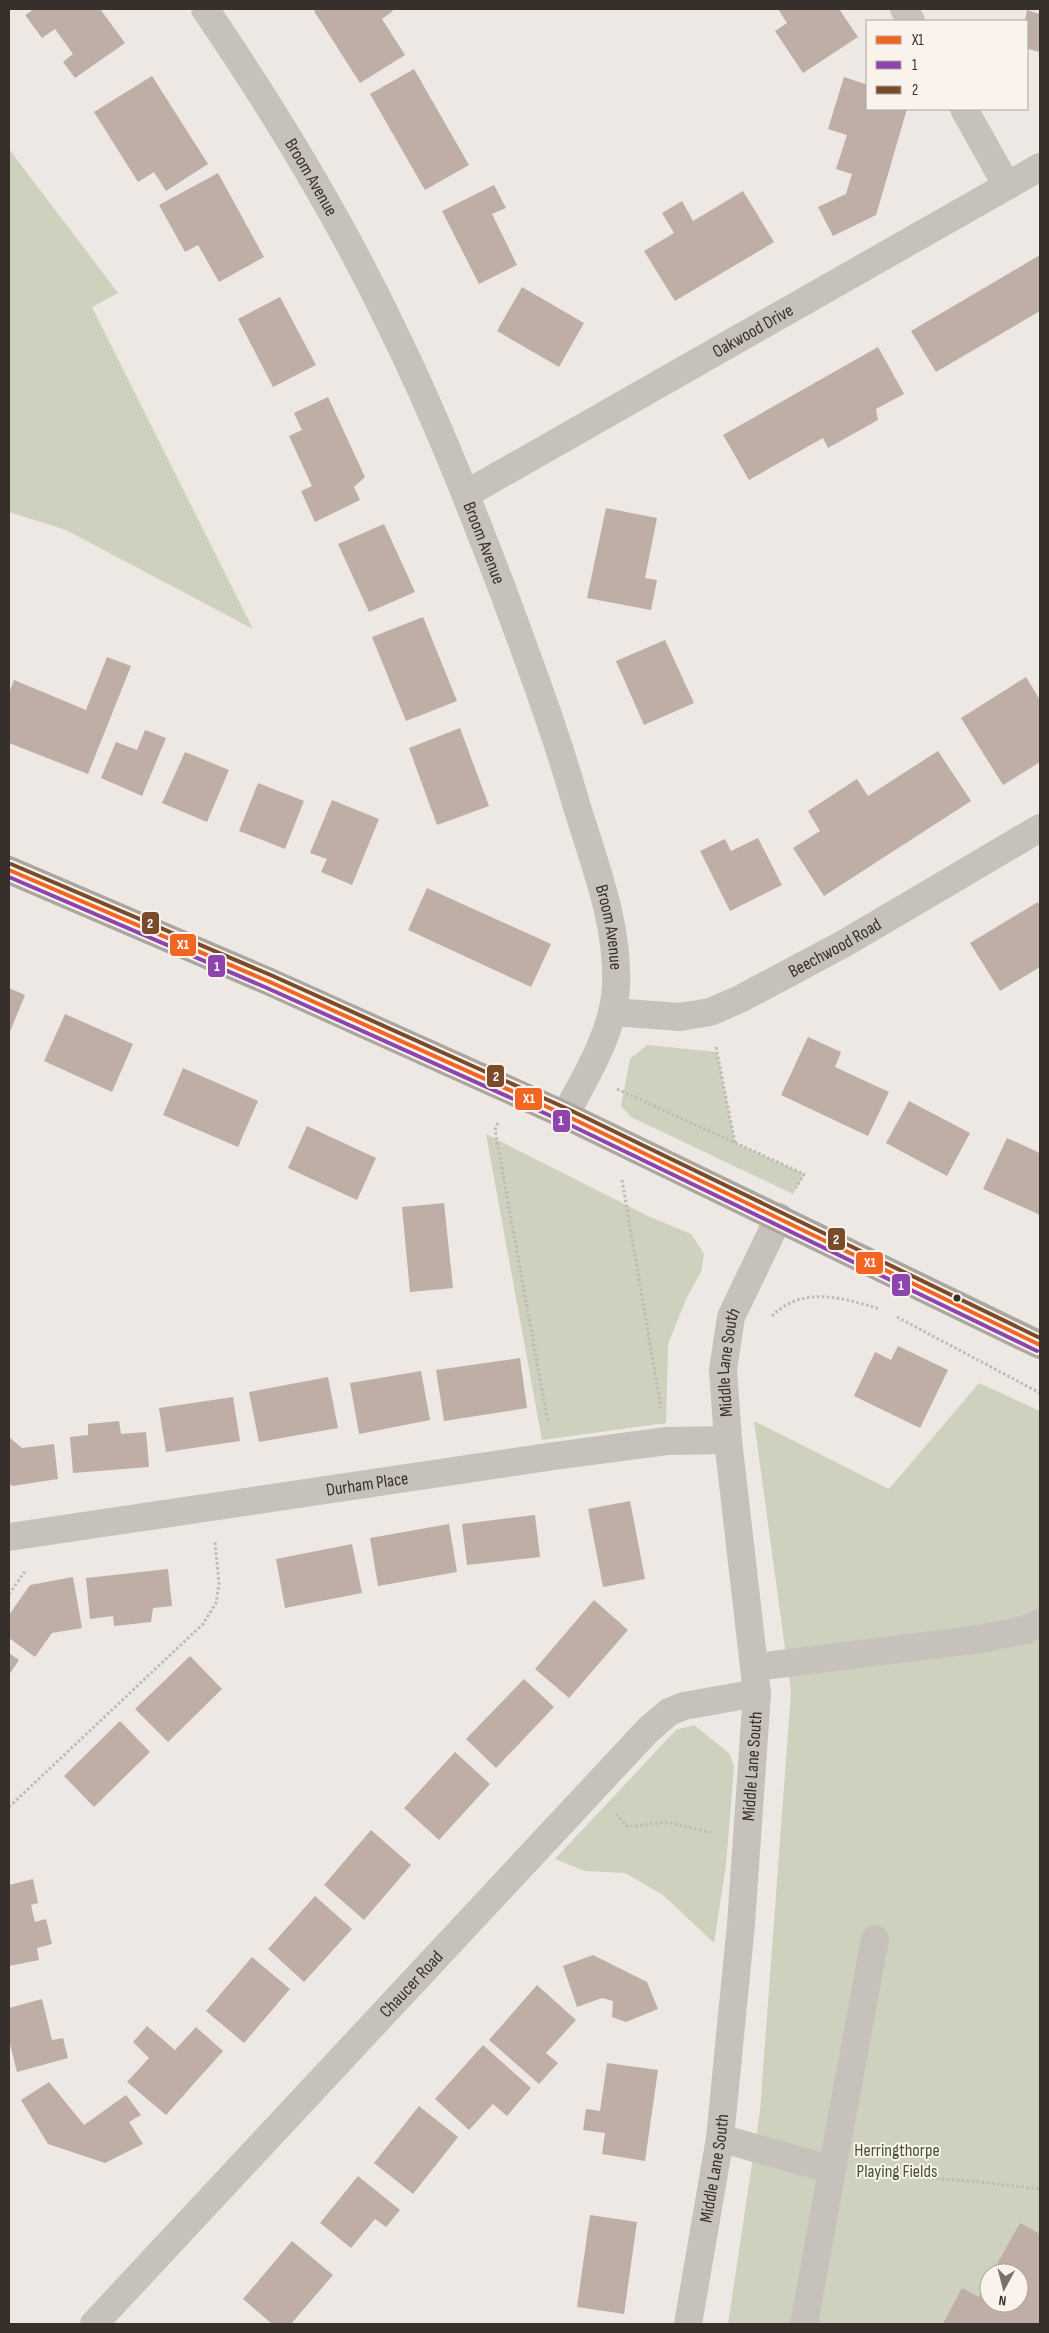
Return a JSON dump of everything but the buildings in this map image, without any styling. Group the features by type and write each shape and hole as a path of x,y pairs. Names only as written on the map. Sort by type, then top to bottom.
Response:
{"main road":[{"path":"9,870 279,986 511,1090 779,1217 1040,1345"}],"street":[{"name":"Broom Avenue","path":"205,9 318,186 392,328 466,494 552,722 604,897 615,946 616,986 613,1012 586,1077 565,1115"},
{"path":"904,9 911,20"},
{"path":"965,110 1008,186"},
{"name":"Oakwood Drive","path":"466,494 1040,167"},
{"name":"Beechwood Road","path":"613,1012 680,1017 710,1012 740,999 845,943 1040,828"},
{"name":"Middle Lane South","path":"688,2324 720,2138 748,1841 756,1680 728,1440 724,1370 731,1317 779,1217"},
{"name":"Durham Place","path":"9,1537 554,1456 667,1441 728,1440"},
{"name":"Chaucer Road","path":"94,2324 592,1789 648,1730 669,1712 756,1680 1025,1630 1040,1623"},
{"path":"804,2324 875,1939"},
{"path":"720,2138 832,2170"}],"path":[{"path":"710,1012 736,1143"},
{"path":"586,1077 804,1174 779,1217"},
{"path":"511,1090 495,1130 554,1456"},
{"path":"616,1139 627,1218 667,1441"},
{"path":"768,1322 772,1315 789,1302 807,1297 838,1297 882,1310"},
{"path":"891,1314 1040,1393"},
{"path":"9,1807 203,1624 216,1603 219,1584 211,1507"},
{"path":"592,1789 628,1827 666,1822 748,1841"},
{"path":"832,2170 980,2182 1040,2189"}],"green space":[{"path":"9,149 118,293 92,307 253,629 66,530 9,512"},
{"path":"647,1045 717,1052 735,1143 804,1174 793,1194 631,1117 621,1106 630,1059"},
{"path":"486,1134 648,1216 691,1234 704,1254 701,1272 687,1297 668,1344 666,1423 542,1440"},
{"name":"Herringthorpe Playing Fields","path":"979,1383 1040,1411 1040,2324 728,2324 760,2111 791,1692 754,1421 889,1489"},
{"path":"694,1725 730,1754 734,1767 726,1865 714,1943 663,1895 625,1873 585,1871 555,1859 676,1730"}],"transit line":[{"name":"2","path":"11,864 273,976 568,1109 1040,1338"},
{"name":"X1","path":"9,870 270,982 565,1115 1040,1345"},
{"name":"1","path":"9,877 267,988 562,1121 1037,1351"}]}
